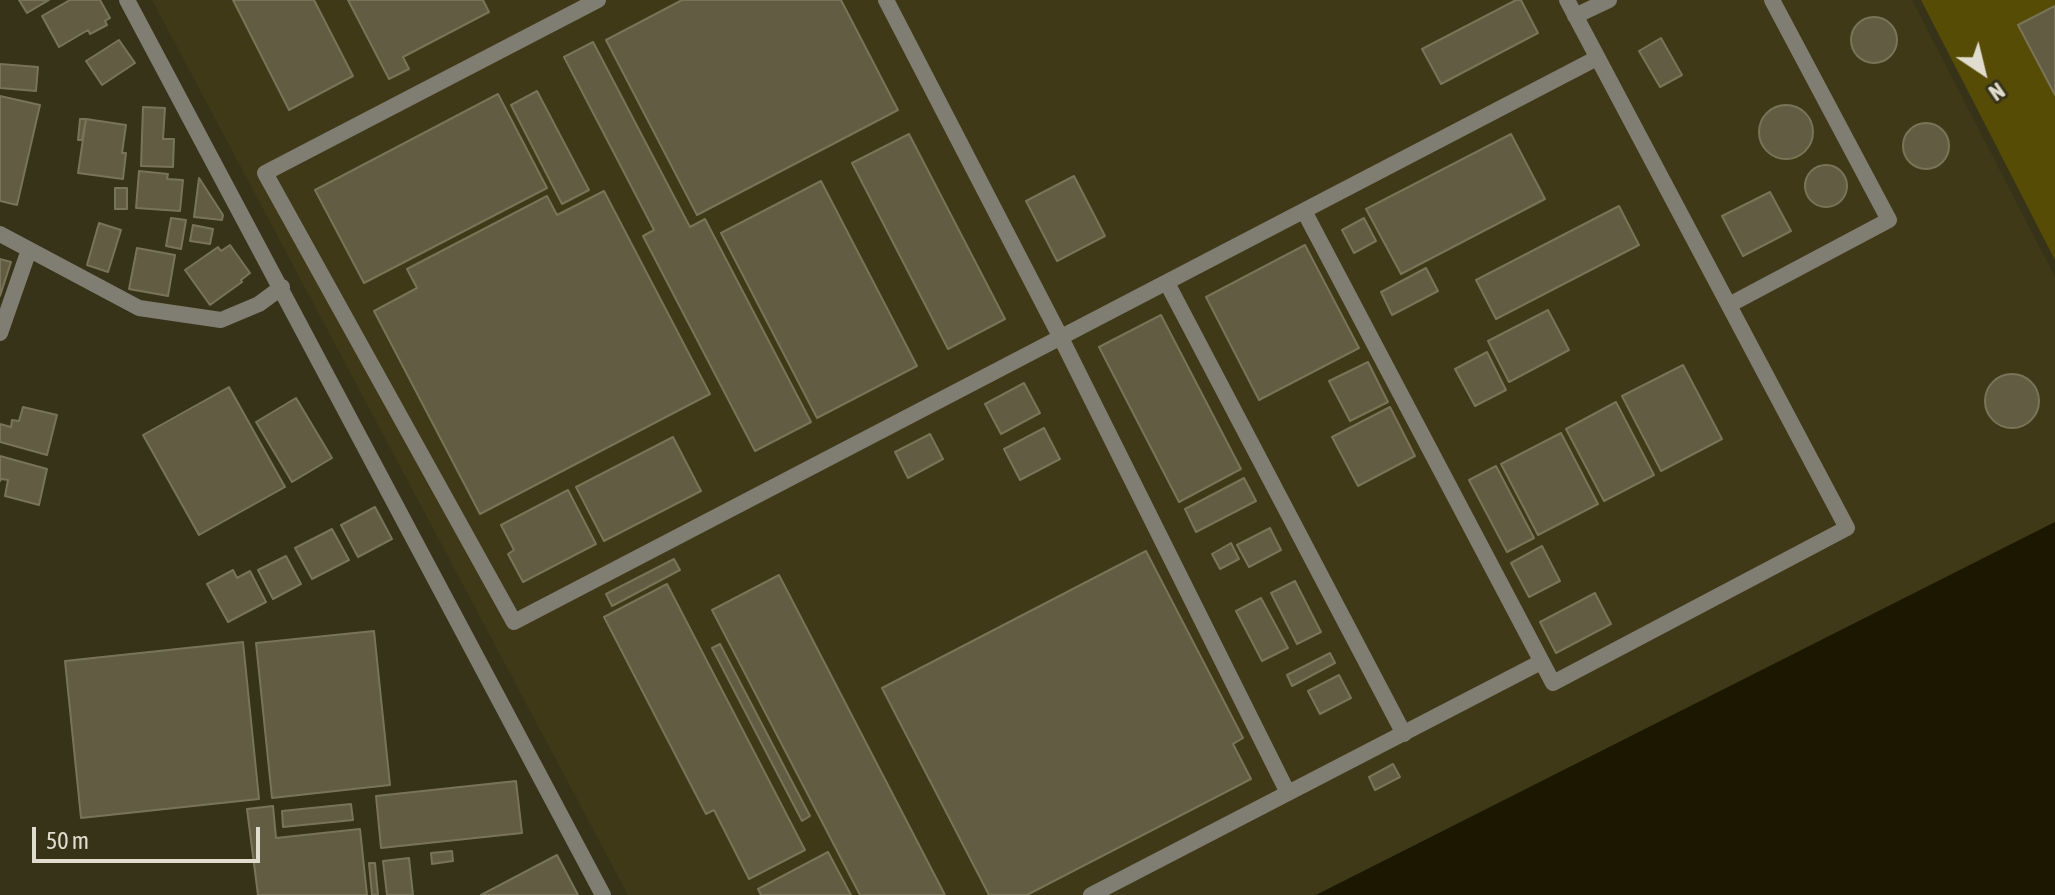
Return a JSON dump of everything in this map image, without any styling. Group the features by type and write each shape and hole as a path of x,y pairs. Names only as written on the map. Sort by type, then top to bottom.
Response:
{"street":[{"path":"127,0 603,895"},
{"path":"598,0 265,173 514,622 1597,58"},
{"path":"886,0 1061,338 1288,793"},
{"path":"1304,211 1553,683 1847,528 1567,0"},
{"path":"1575,16 1609,0"},
{"path":"1729,305 1889,220 1772,0"},
{"path":"0,234 139,308 221,320 259,304 282,287"},
{"path":"0,333 29,250"},
{"path":"1167,283 1404,734"},
{"path":"1091,895 1541,662"}],"shaded area":[{"path":"152,0 1912,0 2055,277 2055,522 1316,895 628,895"},
{"path":"1921,0 2055,0 2055,260"},
{"path":"2055,522 2055,895 1316,895"}],"building":[{"path":"19,0 49,0 27,13"},
{"path":"70,0 100,0 110,18 105,21 107,25 90,34 88,30 59,47 42,16"},
{"path":"233,0 314,0 353,76 289,110"},
{"path":"348,0 483,0 489,12 403,57 409,69 389,79"},
{"path":"682,0 841,0 898,110 697,215 606,40"},
{"path":"1521,0 1538,33 1441,84 1422,49"},
{"path":"2055,6 2055,95 2018,25"},
{"path":"1874,17 1890,24 1897,40 1890,56 1874,63 1858,56 1851,40 1858,24"},
{"path":"1661,38 1682,75 1660,87 1639,51"},
{"path":"119,40 135,63 102,85 86,61"},
{"path":"593,42 690,227 705,219 811,422 755,451 643,236 654,230 564,57"},
{"path":"0,64 38,67 36,91 0,88"},
{"path":"537,91 589,190 562,204 511,105"},
{"path":"498,94 547,188 364,283 315,190"},
{"path":"0,96 40,105 17,205 0,201"},
{"path":"1786,105 1805,113 1813,132 1805,151 1786,159 1767,151 1759,132 1767,113"},
{"path":"143,107 165,108 163,139 174,139 173,167 141,166"},
{"path":"80,119 86,119 82,140 78,140"},
{"path":"86,119 126,125 122,153 126,153 123,179 78,173"},
{"path":"1926,123 1942,130 1949,146 1942,162 1926,169 1910,162 1903,146 1910,130"},
{"path":"909,134 1005,319 948,349 852,163"},
{"path":"1511,134 1545,199 1401,274 1366,209"},
{"path":"1826,165 1841,171 1847,186 1841,201 1826,207 1811,201 1805,186 1811,171"},
{"path":"139,171 168,174 167,179 183,180 180,211 136,208"},
{"path":"1074,176 1105,236 1057,261 1026,201"},
{"path":"199,178 223,215 222,220 194,217"},
{"path":"821,181 917,366 817,418 721,233"},
{"path":"115,188 127,188 127,209 115,209"},
{"path":"604,191 710,394 480,514 374,311 417,288 407,269 547,196 557,215"},
{"path":"1770,192 1791,231 1743,256 1722,216"},
{"path":"1619,206 1639,245 1496,319 1476,280"},
{"path":"171,218 186,220 181,249 166,246"},
{"path":"1364,218 1376,241 1354,253 1342,230"},
{"path":"99,223 121,230 108,272 87,265"},
{"path":"193,225 213,229 210,244 190,241"},
{"path":"230,245 250,273 210,305 185,270 218,247 221,251"},
{"path":"1305,245 1359,348 1259,400 1206,297"},
{"path":"137,248 175,255 168,296 129,289"},
{"path":"0,259 11,262 0,296"},
{"path":"1426,268 1438,291 1392,315 1381,292"},
{"path":"1548,310 1569,350 1509,382 1488,341"},
{"path":"1161,315 1241,469 1179,502 1099,347"},
{"path":"1487,352 1506,390 1475,406 1455,369"},
{"path":"1368,362 1388,402 1350,421 1329,381"},
{"path":"1683,365 1722,439 1661,471 1622,396"},
{"path":"2012,374 2031,382 2039,401 2031,420 2012,428 1993,420 1985,401 1993,382"},
{"path":"1024,383 1040,413 1001,434 985,404"},
{"path":"229,387 285,487 199,535 143,435"},
{"path":"296,398 332,458 292,482 256,422"},
{"path":"1616,402 1654,475 1604,501 1566,429"},
{"path":"23,407 57,415 47,455 0,442 0,424 11,427 12,420 19,421"},
{"path":"1390,407 1415,456 1358,486 1332,437"},
{"path":"1044,428 1060,459 1020,480 1004,449"},
{"path":"1561,433 1598,504 1538,535 1501,464"},
{"path":"930,434 943,459 908,478 895,452"},
{"path":"673,437 701,491 604,541 576,487"},
{"path":"0,456 47,469 39,505 5,496 8,480 0,481"},
{"path":"1496,466 1534,538 1507,552 1469,480"},
{"path":"1244,478 1256,501 1196,532 1185,509"},
{"path":"568,490 596,544 523,582 508,554 514,550 501,525"},
{"path":"375,507 392,539 358,557 341,525"},
{"path":"1270,528 1281,550 1249,567 1237,545"},
{"path":"332,529 349,560 312,579 295,548"},
{"path":"1231,543 1239,559 1220,569 1212,554"},
{"path":"1542,546 1560,581 1529,597 1511,563"},
{"path":"1146,551 1243,738 1233,744 1251,779 1027,895 989,895 882,688"},
{"path":"286,556 301,584 273,599 258,570"},
{"path":"674,559 680,570 612,606 606,594"},
{"path":"233,570 237,578 250,571 266,602 228,622 207,584"},
{"path":"779,575 945,895 860,895 712,610"},
{"path":"1295,581 1321,632 1297,644 1271,593"},
{"path":"667,584 805,850 749,879 714,810 706,814 604,617"},
{"path":"1595,593 1611,624 1556,653 1540,622"},
{"path":"1261,598 1288,648 1262,661 1236,611"},
{"path":"374,631 390,785 272,798 256,643"},
{"path":"243,642 259,799 81,818 65,661"},
{"path":"720,644 810,816 802,821 712,648"},
{"path":"1330,653 1335,663 1292,686 1287,675"},
{"path":"1339,675 1351,698 1320,714 1308,691"},
{"path":"1393,764 1400,777 1375,790 1369,777"},
{"path":"516,781 522,833 381,848 376,796"},
{"path":"351,804 353,820 283,827 282,811"},
{"path":"273,806 276,838 360,829 367,895 258,895 247,809"},
{"path":"452,851 453,861 432,864 431,853"},
{"path":"828,852 851,895 761,895 758,889"},
{"path":"557,855 578,895 481,895"},
{"path":"409,858 413,895 387,895 383,861"},
{"path":"369,863 375,863 378,895 372,895"}]}
